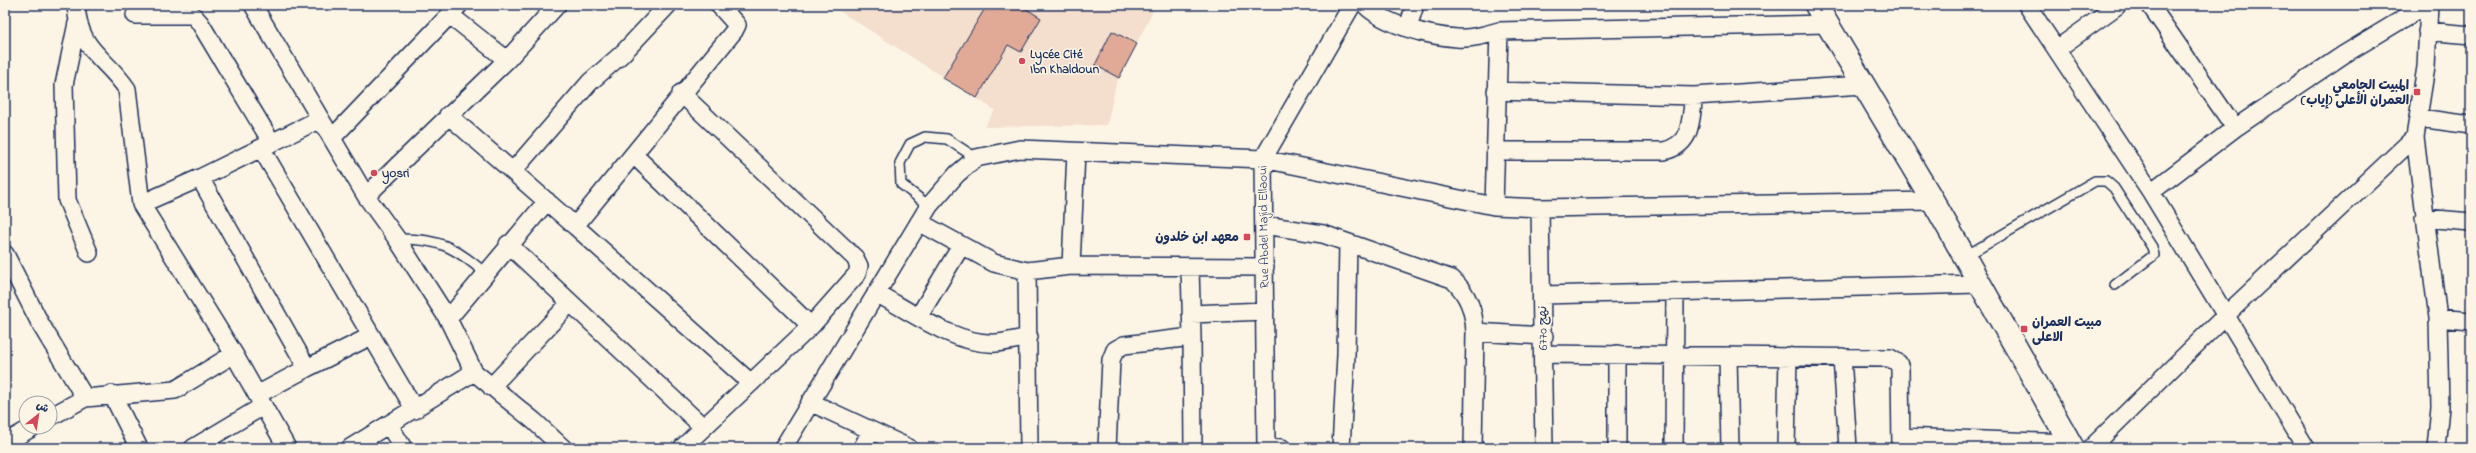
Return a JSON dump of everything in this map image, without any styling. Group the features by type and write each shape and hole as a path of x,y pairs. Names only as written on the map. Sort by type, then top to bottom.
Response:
{"street":[{"path":"76,5 77,23 64,85 67,200 89,253"},
{"path":"253,5 366,196 398,239 448,319 474,372 534,421 563,448"},
{"path":"366,196 448,115 507,60 557,5"},
{"path":"576,226 737,25 719,5"},
{"name":"Rue Abdel Majid Ellaoui","path":"1271,448 1265,311 1263,159 1352,5"},
{"path":"1365,5 1389,22 1457,38 1481,37 1499,31 1827,24"},
{"path":"1408,27 1415,5"},
{"path":"1816,5 1980,284 2078,446"},
{"path":"2027,5 2152,192 2227,314 2306,448"},
{"path":"2057,50 2118,5"},
{"path":"2150,5 2235,128"},
{"path":"2152,192 2235,128 2343,55 2428,5"},
{"path":"2428,5 2426,67 2415,137 2424,218 2438,318 2440,407 2436,448"},
{"path":"513,171 590,82 622,54 664,6"},
{"path":"332,138 454,10 507,60"},
{"path":"135,15 177,13 193,15 200,23 371,336 415,410"},
{"path":"77,23 85,42 119,77 127,89 141,204 234,354 287,448"},
{"path":"1494,206 1497,151 1496,91 1499,31"},
{"path":"2427,31 2471,35"},
{"path":"1496,91 1694,96 1863,85"},
{"path":"682,93 855,258 859,266 857,274 811,326 682,448"},
{"path":"1497,151 1664,151 1674,149 1682,144 1688,132 1694,96"},
{"path":"448,115 576,226 751,383"},
{"path":"2419,118 2471,125"},
{"path":"141,204 200,178 320,119"},
{"path":"1543,354 1890,358 1898,363 1901,443 2078,446 2227,314 2415,137"},
{"path":"783,448 929,206 957,174 976,158 1020,149 1263,159 1494,206 1540,208 1932,201"},
{"path":"1071,266 1076,152"},
{"path":"634,155 811,326"},
{"path":"200,178 307,368"},
{"path":"448,319 508,244 547,201"},
{"name":"نهج 6770","path":"1540,208 1544,336 1544,448"},
{"path":"2424,218 2471,222"},
{"path":"919,222 994,263 1027,271 1071,266 1190,268 1265,267"},
{"path":"1264,225 1323,234 1452,279 1464,290 1472,310 1475,332 1473,448"},
{"path":"1341,448 1346,355 1348,243"},
{"path":"508,244 703,427"},
{"path":"919,316 962,246"},
{"path":"5,254 41,325 85,398"},
{"path":"1190,268 1193,448"},
{"path":"1027,271 1029,337 1029,448"},
{"path":"1542,295 1980,284"},
{"path":"1674,448 1676,355 1675,292"},
{"path":"876,293 965,340 995,343 1029,337"},
{"path":"491,387 570,303"},
{"path":"1191,314 1265,311"},
{"path":"2438,318 2471,321"},
{"path":"1475,332 1544,336"},
{"path":"193,448 307,368 371,336"},
{"path":"1107,448 1111,360 1115,350 1124,345 1192,337"},
{"path":"58,413 85,398 112,394 175,390 234,354"},
{"path":"1617,448 1618,354"},
{"path":"1728,356 1730,448"},
{"path":"1786,448 1788,356"},
{"path":"1842,357 1848,448"},
{"path":"350,448 415,410 474,372"},
{"path":"112,394 139,448"},
{"path":"810,402 871,432 909,448"},
{"path":"389,425 403,448"},
{"path":"862,448 871,432"},
{"path":"5,443 19,435"}],"lane":[{"path":"929,206 901,184 900,163 910,144 925,136 947,139 976,158"},
{"path":"1964,257 2095,181 2106,181 2114,188 2152,247 2154,254 2115,285"},
{"path":"398,239 422,238 445,245 464,255 485,273"}],"shaded area":[{"name":"Lycée Cité Ibn Khaldoun","path":"830,5 1156,5 1116,84 1107,125 984,127 995,110"}],"building":[{"path":"987,5 1020,5 1041,18 1021,52 1008,45 977,98 943,78"},
{"path":"1112,31 1137,44 1119,78 1095,65"}],"place":[{"name":"Lycée Cité Ibn Khaldoun","path":"1022,61"},
{"name":"المبيت الجامعي العمران الأعلى (إياب)","path":"2417,92"},
{"name":"yosri","path":"374,173"},
{"name":"معهد ابن خلدون","path":"1247,237"},
{"name":"مبيت العمران الاعلى","path":"2024,329"}]}
